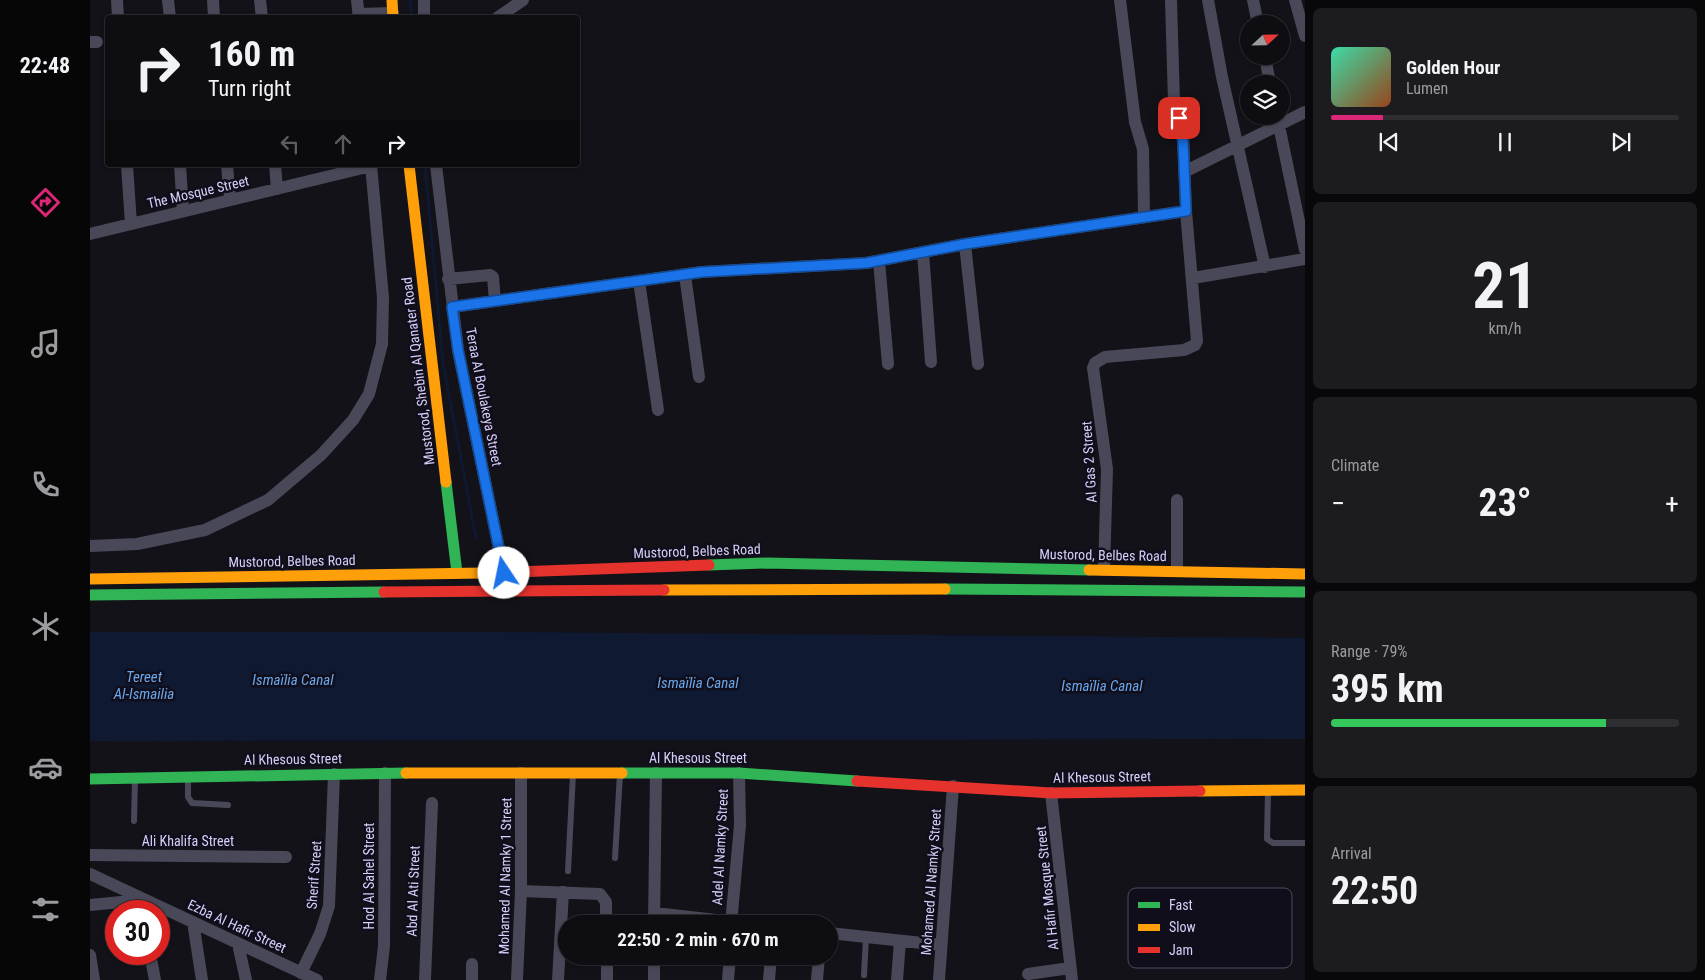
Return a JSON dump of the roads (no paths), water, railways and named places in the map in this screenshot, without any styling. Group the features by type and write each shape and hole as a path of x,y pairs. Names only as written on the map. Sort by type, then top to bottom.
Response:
{"main road":[{"name":"Mustorod, Shebin Al Qanater Road","path":"409,167 457,573"},
{"name":"Mustorod, Belbes Road","path":"90,579 504,573 767,563 1305,574"},
{"path":"90,594 969,588 1305,592"},
{"name":"Al Khesous Street","path":"90,779 135,776 385,773 739,773 1052,793 1305,790"}],"street":[{"path":"117,0 118,15"},
{"path":"168,0 170,15"},
{"path":"213,0 214,15"},
{"path":"260,0 262,15"},
{"path":"357,0 358,15"},
{"path":"424,0 424,15"},
{"path":"501,15 522,0"},
{"path":"1120,0 1135,122 1143,149 1144,216"},
{"path":"1170,0 1174,102 1183,134 1186,211 1193,278 1305,260"},
{"path":"1208,0 1237,146 1265,267"},
{"path":"1253,0 1256,15"},
{"path":"1295,0 1305,36"},
{"path":"364,15 392,10"},
{"path":"1290,117 1305,112"},
{"path":"1184,172 1237,146 1271,125"},
{"path":"1279,125 1305,250"},
{"path":"127,167 131,224"},
{"path":"180,167 183,211"},
{"path":"227,167 230,200"},
{"path":"275,167 277,189"},
{"name":"The Mosque Street","path":"90,234 367,167"},
{"path":"90,546 137,544 205,530 268,500 321,455 353,420 369,394 382,344 383,298 371,167"},
{"name":"Teraa Al Boulakeya Street","path":"436,167 448,279 458,350 504,573"},
{"path":"452,307 723,270 845,265 879,261 965,244 1186,211"},
{"path":"965,244 978,364"},
{"path":"923,252 931,362"},
{"path":"879,261 888,364"},
{"path":"448,279 490,275 493,277 495,300"},
{"path":"685,275 699,377"},
{"name":"Al Gas 2 Street","path":"1104,570 1107,469 1094,368 1095,362 1105,357 1184,350 1195,345 1196,321 1193,278"},
{"path":"640,281 658,410"},
{"path":"1176,500 1177,571"},
{"name":"Hod Al Sahel Street","path":"380,980 384,946 385,773"},
{"name":"Mohamed Al Namky 1 Street","path":"517,980 521,891 521,773"},
{"path":"655,915 656,773"},
{"name":"Adel Al Namky Street","path":"732,915 740,825 739,773"},
{"name":"Sherif Street","path":"301,973 320,934 329,906 334,774"},
{"name":"Mohamed Al Namky Street","path":"939,980 953,786"},
{"name":"Al Hafir Mosque Street","path":"1052,793 1071,974"},
{"name":"Abd Al Ati Street","path":"425,980 432,803"},
{"name":"Ali Khalifa Street","path":"90,855 286,856"},
{"name":"Ezba Al Hafir Street","path":"90,874 136,900"},
{"path":"521,891 603,895 606,902 606,915"},
{"path":"558,980 563,892"},
{"path":"90,905 105,904"},
{"name":"Ezba Al Hafir Street","path":"170,913 194,922 317,980"},
{"path":"194,922 202,980"},
{"path":"838,934 941,945"},
{"path":"897,980 900,941"},
{"path":"238,944 246,980"},
{"path":"90,955 94,980"},
{"path":"472,964 472,980"},
{"path":"152,965 155,980"},
{"path":"606,965 607,980"},
{"path":"654,965 654,980"},
{"path":"728,980 729,965"},
{"path":"769,980 770,965"},
{"path":"817,980 818,965"},
{"path":"1028,974 1071,974"}],"lane":[{"path":"568,871 573,773"},
{"path":"615,858 620,773"},
{"path":"188,775 188,797 192,803 228,805"},
{"path":"134,821 135,776"},
{"path":"1268,790 1266,836 1268,841 1273,843 1305,843"},
{"path":"864,975 866,937"}],"water":[{"name":"Tereet Al-Ismailia","path":"90,632 508,632 1305,638 1305,739 90,741"}],"waterway":[{"path":"410,0 412,15"},
{"path":"425,167 443,363 476,538"}],"water label":[{"name":"Ismaïlia Canal","path":"293,680"},
{"name":"Ismaïlia Canal","path":"698,683"},
{"name":"Ismaïlia Canal","path":"1102,686"}]}
